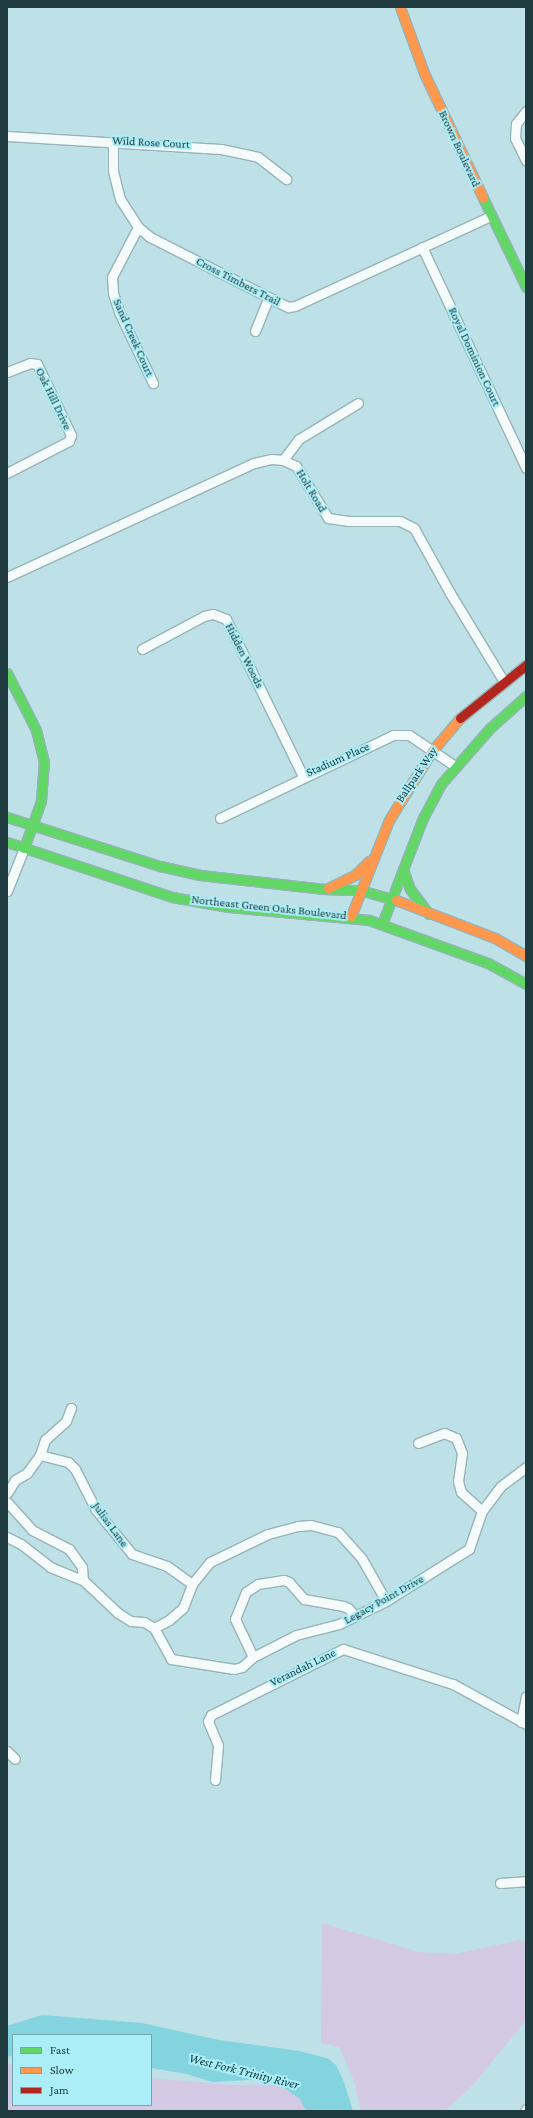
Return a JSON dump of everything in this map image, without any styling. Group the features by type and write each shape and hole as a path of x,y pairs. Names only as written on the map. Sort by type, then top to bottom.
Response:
{"main road":[{"name":"Brown Boulevard","path":"400,7 424,73 526,288"},
{"name":"Ballpark Way","path":"350,916 389,820 432,750 457,720 503,680 526,665"},
{"path":"7,673 36,730 43,754 44,786 24,848"},
{"name":"Ballpark Way","path":"382,924 423,818 455,766 526,696"},
{"name":"Northeast Green Oaks Boulevard","path":"7,817 31,826 160,866 200,875 324,889 360,890 392,899 430,915 495,938 526,956"},
{"name":"Northeast Green Oaks Boulevard","path":"7,842 172,897 192,902 350,916 382,924 488,962 526,984"},
{"path":"324,889 354,875 372,859"},
{"path":"403,869 410,889 430,915"}],"street":[{"path":"526,111 516,124 515,138 526,161"},
{"name":"Wild Rose Court","path":"7,136 207,147 247,153 258,157 286,179"},
{"name":"Cross Timbers Trail","path":"113,141 113,167 118,193 138,227 150,237 288,307 295,306 491,216"},
{"name":"Sand Creek Court","path":"138,227 112,277 113,293 119,312 153,383"},
{"name":"Royal Dominion Court","path":"422,247 526,468"},
{"path":"255,331 268,298"},
{"name":"Oak Hill Drive","path":"7,372 30,363 37,364 70,430 69,441 7,472"},
{"path":"283,460 299,439 358,403"},
{"name":"Holt Road","path":"7,577 254,463 272,459 283,460 296,466 328,518 349,521 400,521 414,528 450,593 503,680"},
{"name":"Hidden Woods","path":"142,649 204,616 213,614 226,619 303,776"},
{"name":"Stadium Place","path":"220,818 303,776 393,735 409,735 455,766"},
{"path":"7,891 24,848"},
{"path":"7,1493 15,1480 27,1473 40,1455 45,1440 66,1421 71,1408"},
{"path":"418,1443 444,1433 456,1438 462,1453 458,1482 461,1492 482,1511"},
{"name":"Julias Lane","path":"40,1455 68,1462 96,1510 132,1554 167,1566 192,1584"},
{"name":"Legacy Point Drive","path":"154,1628 167,1655 178,1662 234,1669 242,1667 253,1658 306,1631 339,1624 386,1601 469,1549 482,1511 502,1486 526,1467"},
{"path":"7,1502 32,1530 69,1549 82,1567 83,1580"},
{"path":"7,1537 21,1544 50,1568 83,1580 118,1614 131,1621 144,1622 154,1628 183,1608 192,1584 210,1562 234,1549 268,1534 311,1525 338,1532 353,1548 386,1601"},
{"path":"253,1658 235,1619 246,1592 258,1584 284,1580 289,1582 304,1599 343,1606 348,1608 355,1616"},
{"name":"Verandah Lane","path":"215,1780 218,1745 208,1721 210,1714 343,1649 453,1684 474,1694 524,1723"},
{"path":"524,1723 526,1696"},
{"path":"7,1751 14,1759"},
{"path":"500,1883 526,1881"}],"shaded area":[{"path":"322,1923 419,1952 455,1954 520,1940 526,1942 526,2020 473,2085 445,2111 361,2111 354,2081 339,2047 321,2043"},
{"path":"12,2064 12,2106 152,2106 152,2078 235,2085 278,2084 300,2099 306,2111 7,2111 7,2065"}],"water":[{"name":"West Fork Trinity River","path":"42,2015 142,2023 219,2040 299,2051 327,2058 336,2065 344,2082 353,2111 306,2111 300,2099 278,2084 250,2080 212,2082 187,2074 152,2068 152,2034 12,2034 12,2055 7,2057 7,2026"}],"traffic: fast":[{"path":"483,198 526,287"},
{"path":"7,673 36,730 44,761 41,801 24,848"},
{"path":"382,924 423,818 441,784 490,728 526,696"},
{"path":"7,817 160,866 200,875 324,889 360,890 396,900"},
{"path":"7,842 172,897 229,907 369,920 488,963 526,984"},
{"path":"403,869 410,889 429,914"}],"traffic: slow":[{"path":"400,7 424,73 483,198"},
{"path":"351,916 389,820 432,751 460,718"},
{"path":"328,888 355,875 369,861"},
{"path":"396,900 495,938 526,956"}],"traffic: jam":[{"path":"460,718 526,665"}]}
